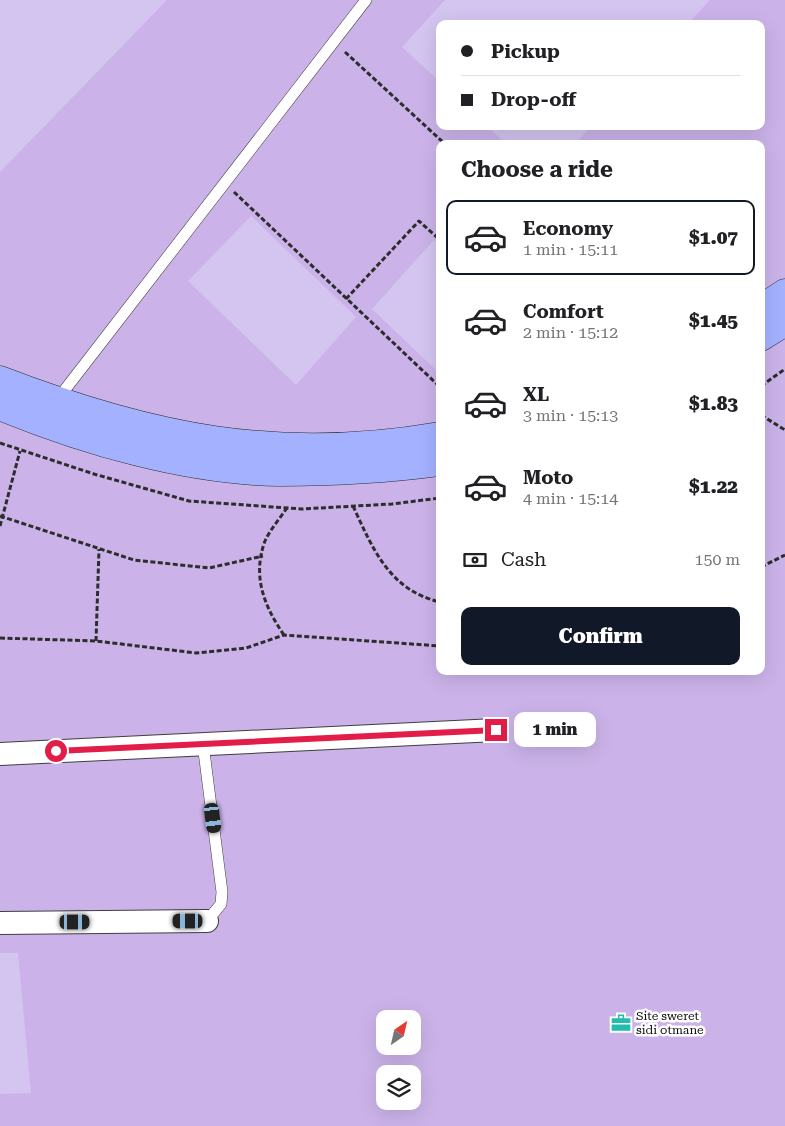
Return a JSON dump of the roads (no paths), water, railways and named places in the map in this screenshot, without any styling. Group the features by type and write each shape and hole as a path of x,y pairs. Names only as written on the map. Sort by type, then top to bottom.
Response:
{"street":[{"path":"765,306 785,293"},
{"path":"765,334 785,322"},
{"path":"0,380 56,402 154,430 200,440 305,448 368,445 436,436"},
{"path":"0,406 54,428 86,438 163,457 209,465 280,472 385,468 436,462"},
{"path":"0,754 496,730"},
{"path":"0,923 207,921"}],"lane":[{"path":"56,402 366,0"},
{"path":"203,744 222,892 221,904 207,921"}],"place":[{"name":"Site sweret sidi otmane","path":"621,1023"}]}
